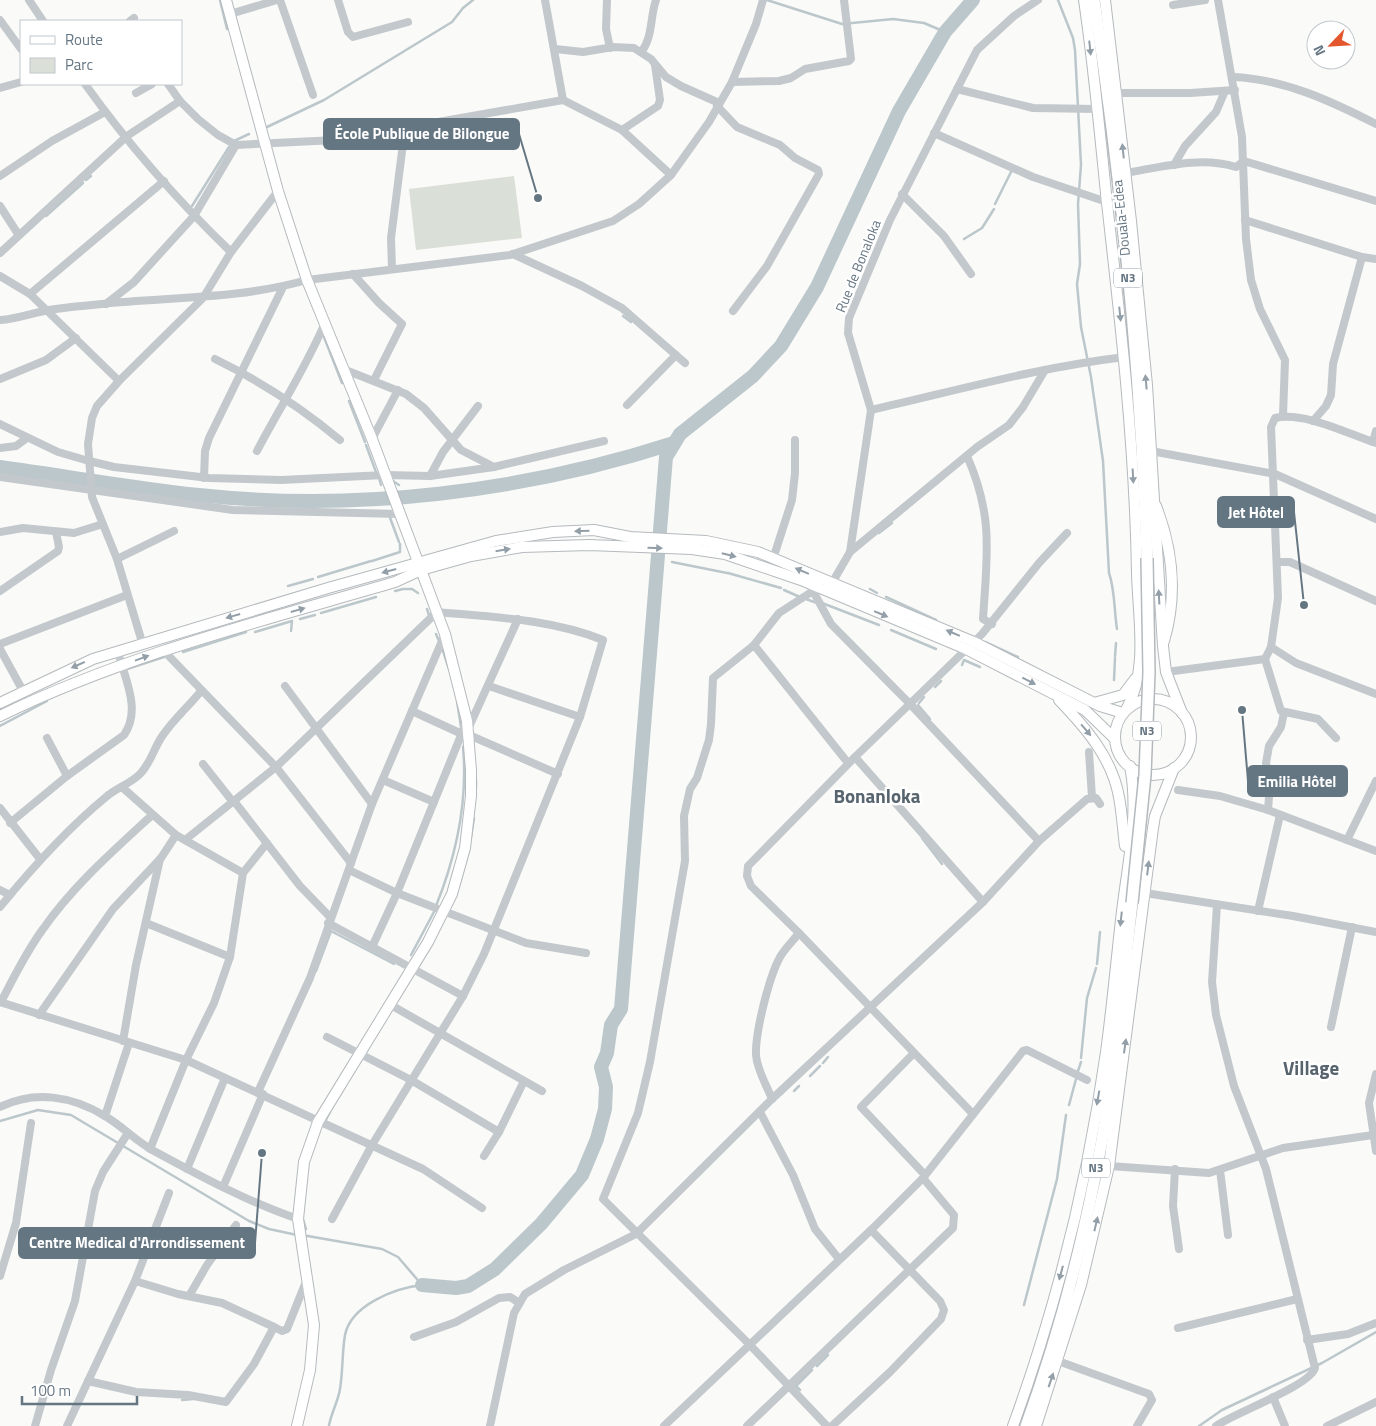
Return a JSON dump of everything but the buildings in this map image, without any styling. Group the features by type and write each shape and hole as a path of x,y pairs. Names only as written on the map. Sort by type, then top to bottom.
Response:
{"highway":[{"name":"Douala-Edea","path":"1026,1426 1062,1308 1102,1142 1132,903 1145,776 1149,672 1144,472 1135,349 1110,114 1094,0"}],"main road":[{"path":"226,0 278,191 307,280 372,439 445,634 467,729 471,796 465,848 457,880 442,912 411,968 318,1122 301,1175 299,1222 313,1308 313,1339 310,1370 297,1426"},
{"path":"1084,0 1125,357 1136,535 1140,639 1138,671 1135,693 1117,725 1115,739 1120,754 1130,766 1151,774 1174,768"},
{"path":"1036,1426 1058,1361 1087,1262 1109,1166 1155,816 1174,768 1185,757 1190,742 1189,726 1166,672 1163,646 1151,451 1136,269 1105,0"},
{"path":"1153,497 1167,534 1173,577 1170,620 1163,646"},
{"path":"0,703 93,659 142,642 419,567 496,541 553,532 594,530 630,542"},
{"path":"0,716 34,700 163,650 395,582 419,567 522,547 630,542 727,544 774,559 816,585 832,583 1094,703 1124,712"},
{"path":"681,544 733,556 816,585 970,646 1085,710 1115,739"},
{"path":"1094,703 1123,695 1133,684 1138,671"},
{"path":"1054,694 1091,734 1108,764 1119,795 1127,866"},
{"path":"1124,712 1139,701 1154,699 1170,703 1182,712"},
{"path":"1013,1426 1045,1332 1080,1197 1106,1052 1133,798 1130,766"}],"street":[{"path":"29,0 42,20"},
{"path":"230,14 278,0 313,95"},
{"path":"338,0 348,32 353,37 408,22"},
{"path":"545,0 563,100"},
{"path":"607,0 606,29 610,48"},
{"path":"642,51 649,38 652,12 656,0"},
{"path":"0,320 13,320 48,310 105,304 202,298 282,287 307,280 513,254 613,221 639,204 671,175 709,122 732,82 756,24 762,0"},
{"path":"732,82 779,81 791,78 805,69 849,61 851,59 844,0"},
{"name":"Rue de Bonaloka","path":"832,583 850,552 871,410 848,333 848,325 902,194 974,54 986,39 1014,16 1038,0"},
{"path":"1173,5 1205,0"},
{"path":"1218,0 1242,137 1251,280 1260,308 1284,360 1282,416"},
{"path":"0,20 20,48"},
{"path":"555,49 583,52 610,48 634,48 642,51 666,77 718,105 738,127 780,145 796,158 818,170 819,174 803,198 767,266 733,311"},
{"path":"622,130 658,106 660,100 655,64"},
{"path":"1233,77 1254,78 1286,86 1327,100 1376,124"},
{"path":"0,88 20,82"},
{"path":"86,85 105,112 194,216 231,252"},
{"path":"136,93 150,85"},
{"path":"169,85 180,101 218,135 236,145 336,140 563,100 622,130 671,175"},
{"path":"957,89 1033,108 1097,109"},
{"path":"1117,92 1235,90"},
{"path":"1174,165 1185,146 1216,112 1226,91"},
{"path":"0,253 18,234 127,136 180,101"},
{"path":"0,176 52,141 105,112"},
{"path":"392,269 391,238 404,128"},
{"path":"934,133 1034,177 1107,202"},
{"path":"105,304 134,282 194,216 236,145"},
{"path":"1125,173 1174,165 1214,162 1236,167 1244,161"},
{"path":"1244,161 1376,201"},
{"path":"30,294 164,181"},
{"path":"142,642 118,559 90,486 89,431 92,418 97,406 202,298 231,252 278,191"},
{"path":"902,194 944,236 971,274"},
{"path":"0,206 18,234"},
{"path":"1246,220 1362,257 1376,259"},
{"path":"513,254 582,286 622,308 685,363"},
{"path":"1313,421 1326,406 1331,396 1333,364 1362,257"},
{"path":"353,274 379,303 402,324 374,380"},
{"path":"0,276 30,294 120,381"},
{"path":"204,478 207,444 282,287"},
{"path":"257,451 284,398 311,355 324,325"},
{"path":"0,379 46,360 76,338"},
{"path":"626,405 676,355"},
{"path":"871,410 1045,370 1084,362 1125,357"},
{"path":"215,359 284,398 340,440"},
{"path":"343,369 398,390 424,408 451,441 461,450 494,467"},
{"path":"850,552 966,456 1015,419 1045,370"},
{"path":"372,439 398,390"},
{"path":"430,476 451,441 478,406"},
{"path":"1336,738 1318,719 1284,713 1279,709 1265,658 1271,647 1277,619 1277,562 1271,427 1275,418 1282,416 1313,421 1375,442 1376,432"},
{"path":"0,424 58,452 89,464 178,473 204,478 281,480 387,479 430,476 494,467 604,441"},
{"path":"0,448 16,446 27,438"},
{"path":"774,559 792,500 796,473 795,440"},
{"path":"1151,451 1274,474 1376,519"},
{"path":"966,456 983,497 987,519 983,619 992,624"},
{"path":"0,477 90,486 233,510 398,511"},
{"path":"0,532 23,528 74,533 103,524"},
{"path":"118,559 174,531"},
{"path":"0,591 58,551 56,532"},
{"path":"973,1114 799,933 751,886 747,876 748,866 855,756 992,624 1039,563 1067,533"},
{"path":"1277,562 1290,562 1376,601"},
{"path":"828,1426 749,1344 604,1202 603,1195 635,1122 650,1062 685,861 684,816 690,789 697,778 710,732 712,678 754,646 779,613 816,585 831,624 911,704 1039,841"},
{"path":"0,644 127,594"},
{"path":"185,840 276,767 318,729 436,612 518,620 560,627 603,640 580,717 558,774 463,996 410,1080 332,1219"},
{"path":"372,947 397,893 434,802 518,620"},
{"path":"223,1187 299,1006 372,804 445,634"},
{"path":"754,646 848,764"},
{"path":"1271,647 1296,663 1376,694"},
{"path":"0,649 23,691"},
{"path":"163,650 201,692 276,767 350,866 397,893 492,932 534,946 586,953"},
{"path":"10,823 67,776 124,735 130,726 132,703 118,651"},
{"path":"1166,672 1265,658"},
{"path":"285,686 372,804"},
{"path":"488,686 580,717"},
{"path":"0,907 40,860 108,796 122,788 148,765 163,735 201,692"},
{"path":"412,711 467,729 558,774"},
{"path":"1268,810 1270,783 1266,763 1269,746 1281,727 1284,713"},
{"path":"47,738 67,776"},
{"path":"1089,752 1092,797"},
{"path":"855,756 983,902"},
{"path":"203,764 329,920 372,947 463,996"},
{"path":"382,780 434,802"},
{"path":"1347,840 1376,781"},
{"path":"122,788 151,816 176,835 243,873"},
{"path":"1178,790 1220,796 1268,810 1376,851"},
{"path":"490,1426 514,1313 518,1302 524,1294 564,1270 636,1234 772,1099 872,1008 983,902 1039,841 1092,797"},
{"path":"1092,797 1096,798 1100,804"},
{"path":"0,808 40,860"},
{"path":"1258,911 1280,815"},
{"path":"151,816 68,896 33,944 1,1002 186,1060 261,1093 318,1122 372,1145 439,1178 482,1208"},
{"path":"39,1015 113,909 161,858 176,835"},
{"path":"150,1149 186,1060 214,1003 230,957 243,873 267,843"},
{"path":"105,1116 126,1042 146,923 161,858"},
{"path":"0,890 10,895"},
{"path":"1145,894 1258,911 1376,932"},
{"path":"1216,1426 1273,1397 1313,1373 1313,1362 1261,1154 1234,1086 1216,1015 1212,982 1217,905"},
{"path":"146,923 230,957"},
{"path":"1331,1027 1352,927"},
{"path":"772,1099 759,1068 756,1056 757,1042 765,1002 779,959 799,933"},
{"path":"389,1004 542,1091"},
{"path":"327,1037 410,1080 499,1132"},
{"path":"664,1426 839,1259 872,1230 924,1176 1025,1050 1087,1080"},
{"path":"747,1426 954,1228 954,1215 924,1176 861,1107 914,1053"},
{"path":"1376,1074 1369,1103 1376,1151"},
{"path":"188,1169 226,1078"},
{"path":"484,1156 499,1132 524,1081"},
{"path":"0,1107 32,1096 65,1099 85,1105 105,1116 150,1149 223,1187 299,1222"},
{"path":"760,1112 793,1176 815,1229 839,1259"},
{"path":"0,1276 3,1254 16,1223 31,1123"},
{"path":"35,1426 50,1370 75,1301 95,1192 103,1172 128,1133"},
{"path":"1109,1166 1175,1169 1201,1174 1220,1170 1261,1154 1303,1144 1373,1135"},
{"path":"1175,1169 1173,1206 1179,1249"},
{"path":"1220,1170 1228,1235"},
{"path":"67,1426 136,1281 168,1193"},
{"path":"189,1296 207,1265 236,1225"},
{"path":"832,1426 890,1372 941,1319 944,1310 940,1301 909,1272 872,1230"},
{"path":"136,1281 189,1296 222,1302 282,1331 287,1329 308,1277"},
{"path":"414,1338 456,1322 499,1298 510,1297 518,1302"},
{"path":"1178,1328 1297,1299"},
{"path":"1307,1340 1348,1334 1376,1323"},
{"path":"88,1381 136,1392 188,1395 226,1402 229,1401 254,1364 274,1327"},
{"path":"1058,1361 1149,1394 1152,1400 1137,1426"},
{"path":"1273,1397 1285,1426"},
{"path":"1327,1426 1376,1402"}],"green space":[{"path":"514,176 522,238 416,250 409,189"}],"waterway":[{"path":"220,0 227,29"},
{"path":"267,127 324,100 452,22 463,8 473,0"},
{"path":"767,0 842,24 893,19 924,23 945,32"},
{"path":"422,1285 456,1288 468,1286 495,1269 541,1224 582,1175 597,1139 605,1109 606,1087 601,1067 607,1053 611,1025 621,1009 666,457 680,434 753,376 781,346 817,287 899,111 945,32 973,0"},
{"path":"1058,0 1073,38 1075,50 1081,165 1078,204 1080,264 1077,284 1081,327 1091,377 1103,461 1109,573 1117,629"},
{"path":"232,142 249,134"},
{"path":"192,206 229,147"},
{"path":"995,204 1012,170"},
{"path":"86,180 91,176"},
{"path":"46,216 83,183"},
{"path":"964,239 982,228 994,209"},
{"path":"623,316 631,322"},
{"path":"324,337 342,383"},
{"path":"349,401 365,442"},
{"path":"0,467 199,495 259,500 379,499 439,494 558,474 674,443"},
{"path":"366,445 376,472"},
{"path":"379,478 381,485"},
{"path":"393,481 399,485"},
{"path":"385,496 388,504"},
{"path":"389,515 399,542"},
{"path":"879,533 892,523"},
{"path":"400,544 400,551"},
{"path":"372,561 400,552"},
{"path":"318,577 371,561"},
{"path":"672,562 727,573"},
{"path":"728,573 781,588"},
{"path":"288,586 313,579"},
{"path":"395,591 403,589"},
{"path":"404,589 412,589 418,593"},
{"path":"870,589 877,593"},
{"path":"784,590 800,597"},
{"path":"321,613 376,597"},
{"path":"886,597 936,620"},
{"path":"806,599 817,603"},
{"path":"822,603 879,625"},
{"path":"427,609 430,618"},
{"path":"300,619 315,615"},
{"path":"255,632 292,621 291,631"},
{"path":"891,630 936,649"},
{"path":"183,652 246,632"},
{"path":"436,634 439,641"},
{"path":"985,642 1018,657"},
{"path":"1115,656 1116,643"},
{"path":"442,648 449,669"},
{"path":"127,669 167,656"},
{"path":"1114,680 1115,658"},
{"path":"962,665 964,660 980,667"},
{"path":"935,687 941,681"},
{"path":"919,703 924,697"},
{"path":"0,726 47,701"},
{"path":"457,701 461,727"},
{"path":"918,705 930,719"},
{"path":"436,906 455,848 459,828 464,788 463,747"},
{"path":"476,780 476,787"},
{"path":"471,837 474,818"},
{"path":"922,838 942,864"},
{"path":"411,955 435,910"},
{"path":"316,971 331,931 394,964"},
{"path":"1097,964 1100,932"},
{"path":"1081,1058 1087,998 1096,968"},
{"path":"823,1063 828,1057"},
{"path":"1077,1074 1081,1062"},
{"path":"810,1076 820,1066"},
{"path":"1069,1105 1076,1079"},
{"path":"794,1091 799,1086"},
{"path":"0,1121 38,1110 71,1115 249,1221 269,1229 297,1235"},
{"path":"324,1123 330,1112"},
{"path":"1024,1305 1057,1179 1066,1115"},
{"path":"302,1216 306,1229"},
{"path":"302,1235 382,1249 398,1257 422,1285"},
{"path":"329,1426 340,1389 344,1341 349,1324 365,1307 387,1294 422,1285"},
{"path":"1199,1426 1222,1410 1322,1363 1376,1332"},
{"path":"817,1366 828,1355"},
{"path":"800,1390 796,1386 812,1370"},
{"path":"182,1400 193,1399"}],"place":[{"name":"École Publique de Bilongue","path":"538,198"},
{"name":"Jet Hôtel","path":"1304,605"},
{"name":"Emilia Hôtel","path":"1242,710"},
{"name":"Centre Medical d'Arrondissement","path":"262,1153"}],"district":[{"name":"Bonanloka","path":"877,796"},
{"name":"Village","path":"1311,1068"}]}
